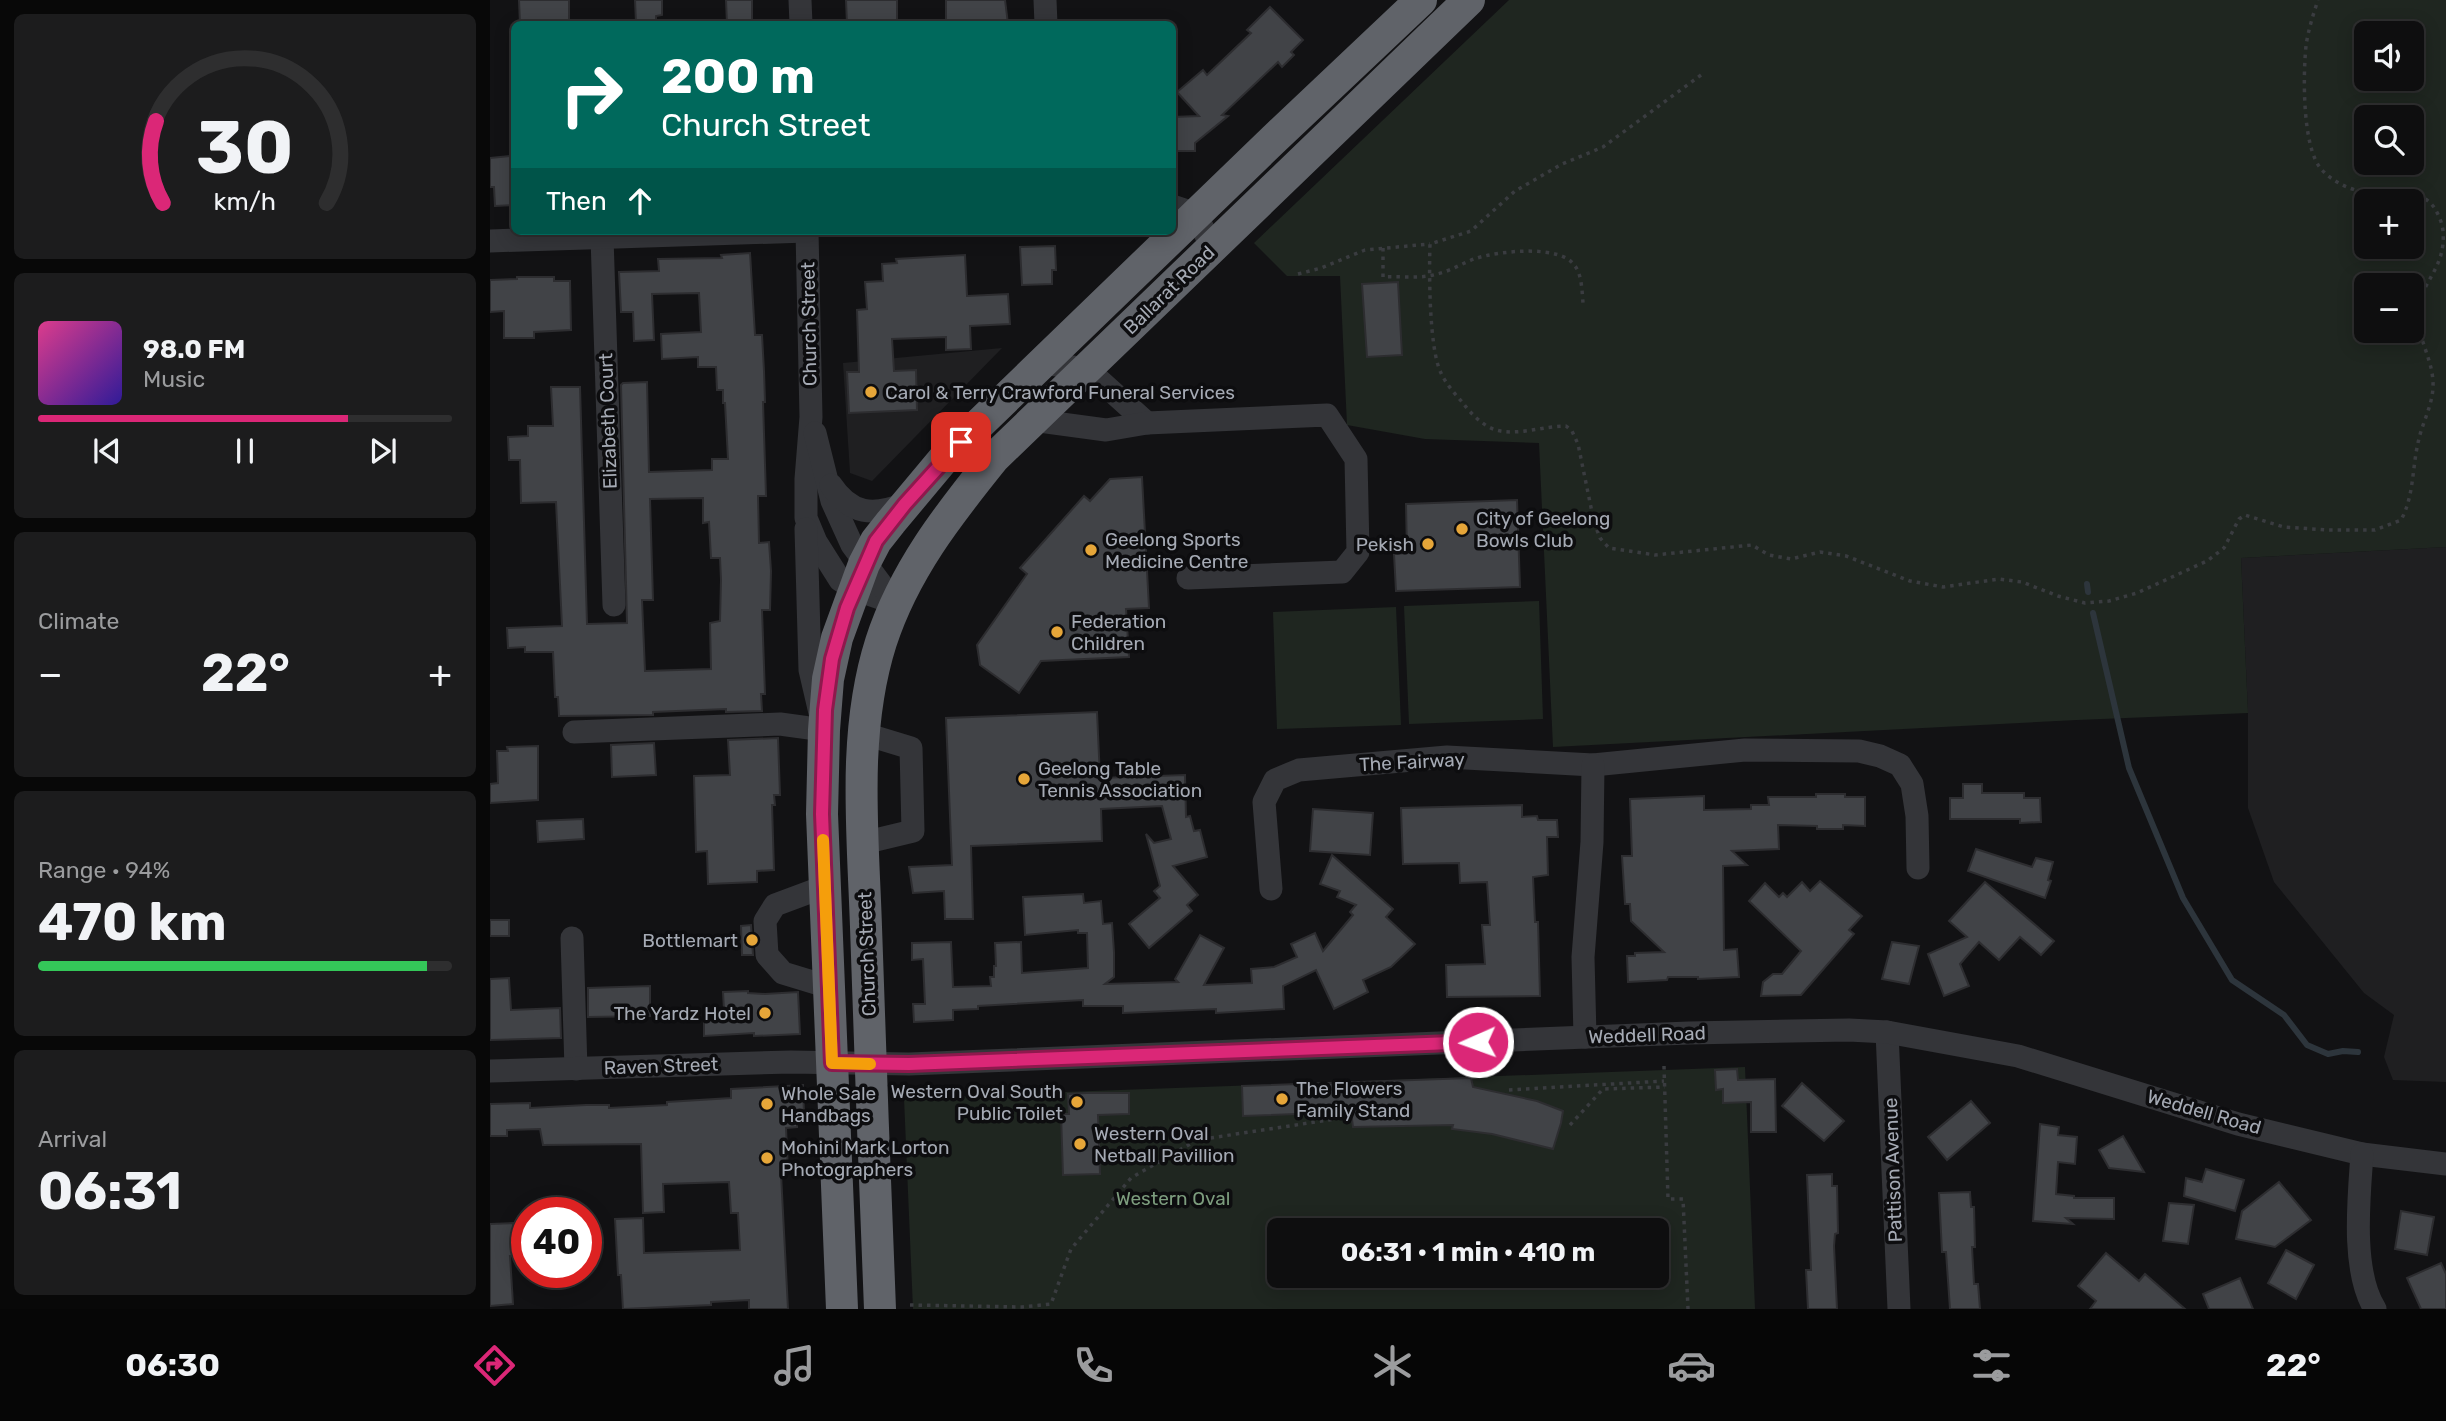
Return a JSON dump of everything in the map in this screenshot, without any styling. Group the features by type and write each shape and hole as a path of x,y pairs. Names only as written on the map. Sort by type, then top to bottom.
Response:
{"highway":[{"name":"Ballarat Road","path":"1184,210 1422,0"},
{"name":"Ballarat Road","path":"895,603 946,518 994,458 1469,0"},
{"name":"Ballarat Road","path":"859,577 876,541 947,455 1042,363 1161,235"},
{"name":"Church Street","path":"842,1309 822,814 824,728 832,659 859,577"},
{"name":"Church Street","path":"895,603 876,660 869,695 865,734 863,843 871,1064 895,1307"}],"street":[{"path":"800,0 801,21"},
{"path":"1045,0 1045,21"},
{"path":"1184,210 1212,248"},
{"path":"490,241 670,235"},
{"name":"Church Street","path":"807,235 811,417 806,517 816,542 844,583 859,577"},
{"name":"Elizabeth Court","path":"602,237 614,605"},
{"path":"1042,363 1087,369 1147,423"},
{"path":"1032,420 1106,430 1147,423 1327,415 1356,459 1358,551 1342,572 1188,578"},
{"name":"Church Street","path":"811,417 834,508 852,545 859,577 895,603"},
{"path":"826,476 841,497 860,510 886,510 905,504"},
{"path":"574,733 780,724 824,728 810,670 806,517"},
{"path":"863,843 913,831 911,748 865,734"},
{"name":"The Fairway","path":"1271,889 1265,802 1275,780 1298,770 1447,757 1593,765 1745,750 1859,751 1900,765 1912,784 1917,816 1918,869"},
{"path":"1585,1037 1583,957 1591,853 1593,765"},
{"path":"825,886 775,905 765,921 767,955 783,973 829,987"},
{"path":"572,938 576,1069"},
{"name":"Weddell Road","path":"832,1063 933,1063 1780,1031 1887,1032 2018,1056 2238,1124 2362,1154 2446,1164"},
{"name":"Pattison Avenue","path":"1887,1032 1899,1309"},
{"name":"Raven Street","path":"490,1071 832,1063"},
{"path":"2362,1154 2358,1235 2370,1308"}],"path":[{"path":"1430,244 1429,276 1436,356 1440,372 1470,413 1496,430 1566,426 1572,431 1578,444 1594,522 1600,538 1609,548 1655,555 1752,545 1769,555 1791,559 1820,552 1846,556 1910,582 1943,587 1999,579 2022,582 2085,603 2109,601 2137,593 2207,561 2224,548 2239,519 2245,515 2284,527 2375,530 2401,520 2408,508 2419,438 2433,397 2433,380 2421,342 2418,307 2442,258 2442,222 2433,207 2423,198 2406,192 2365,193 2348,188 2320,169 2308,140 2306,106 2306,46 2318,0"},
{"path":"1298,274 1321,268 1364,250 1430,244 1471,231 1515,191 1562,164 1603,148 1701,75"},
{"path":"1383,248 1383,277 1429,276 1475,258 1497,254 1522,251 1555,253 1567,257 1577,267 1583,303"},
{"path":"1664,1066 1668,1199 1683,1199 1688,1309"},
{"path":"895,1307 1022,1307 1051,1304 1071,1249 1131,1178 1197,1139 1335,1119 1340,1077"},
{"path":"1509,1090 1664,1081"},
{"path":"1570,1125 1603,1089 1664,1087"}],"shaded area":[{"path":"1002,348 872,481 850,473 843,363"},
{"path":"2446,547 2446,1082 2393,1080 2384,1057 2394,1015 2364,993 2274,882 2248,808 2248,713 2241,558"}],"green space":[{"path":"1509,0 2446,0 2446,547 2241,558 2248,713 1553,747 1539,443 1425,439 1347,425 1340,276 1287,276 1254,243"},
{"path":"1539,601 1543,719 1409,724 1404,606"},
{"path":"1396,607 1401,725 1277,729 1273,612"},
{"name":"Western Oval","path":"1745,1067 1755,1309 913,1309 904,1098"}],"building":[{"path":"519,0 569,0 569,21 520,21"},
{"path":"635,0 662,0 662,15 656,16 656,21 636,21"},
{"path":"726,0 752,0 752,21 727,21"},
{"path":"846,0 897,0 897,21 847,21"},
{"path":"946,0 1005,0 1008,21 946,21"},
{"path":"1270,7 1303,40 1291,52 1294,55 1282,67 1278,62 1222,115 1228,116 1195,143 1195,151 1176,151 1176,117 1199,116 1177,92 1203,70 1207,75 1251,33 1247,30"},
{"path":"511,156 511,205 495,206 494,187 490,187 490,158"},
{"path":"1055,246 1056,270 1052,270 1052,284 1022,285 1020,247"},
{"path":"750,253 755,335 762,335 766,496 758,496 759,543 769,542 771,571 770,610 762,610 765,694 761,694 762,711 726,712 726,709 653,712 653,715 559,716 558,697 555,697 553,652 525,652 525,647 508,648 507,628 562,626 556,502 521,503 520,460 509,460 508,437 528,436 528,426 553,426 551,387 580,387 587,624 627,623 621,385 647,382 649,472 712,470 712,459 728,459 725,403 723,390 717,390 716,367 698,367 698,357 662,359 661,334 701,332 699,293 652,294 654,340 634,341 633,312 621,312 619,272 659,271 658,259 722,258 721,255","holes":["703,498 703,523 709,522 711,558 720,558 720,621 710,623 711,669 645,671 642,600 653,600 650,499"]},
{"path":"965,255 967,296 1008,294 1010,324 970,326 971,349 946,350 946,337 892,339 894,371 916,370 917,410 849,413 847,372 859,372 857,310 867,309 865,282 883,281 882,264 897,263 896,259"},
{"path":"554,277 554,281 570,281 571,330 534,332 534,338 504,338 504,311 490,312 490,280"},
{"path":"1398,282 1402,355 1367,357 1362,284"},
{"path":"1142,477 1149,608 1126,609 1129,657 1041,661 1019,693 980,665 977,645 1027,574 1020,568 1084,496 1090,501 1110,479"},
{"name":"City of Geelong Bowls Club","path":"1517,500 1520,587 1396,591 1394,554 1407,553 1406,504"},
{"name":"Geelong Table Tennis Association","path":"1097,712 1100,778 1185,775 1186,817 1190,816 1194,831 1200,830 1207,857 1173,866 1198,895 1187,905 1192,911 1149,948 1129,924 1160,898 1154,891 1160,886 1146,834 1154,843 1171,839 1162,806 1101,809 1102,841 971,846 973,919 945,919 944,891 913,893 909,867 952,865 946,718"},
{"path":"778,738 780,795 774,795 775,805 772,805 774,870 757,871 757,882 708,884 707,851 696,852 694,776 730,775 728,740"},
{"path":"654,743 656,775 612,777 611,745"},
{"path":"538,746 538,800 490,803 490,784 498,783 497,751 508,751 507,747"},
{"path":"1963,784 1982,784 1982,793 2024,793 2024,798 2040,798 2041,822 2020,823 2020,819 1950,819 1950,798 1963,798"},
{"path":"1816,794 1865,797 1865,826 1843,825 1843,829 1817,829 1817,826 1778,825 1779,849 1732,851 1747,865 1723,866 1724,950 1737,949 1739,977 1668,977 1667,980 1628,982 1627,956 1635,956 1635,953 1664,952 1631,921 1630,904 1625,904 1622,856 1632,856 1630,799 1704,796 1704,810 1751,809 1751,805 1769,805 1768,797 1816,797"},
{"path":"1522,805 1522,817 1537,816 1538,820 1557,820 1558,837 1547,837 1548,875 1533,877 1535,922 1538,922 1540,996 1447,997 1446,965 1485,964 1482,925 1490,925 1487,882 1460,883 1459,863 1403,864 1401,808"},
{"path":"1313,809 1373,813 1370,855 1310,851"},
{"path":"583,819 584,839 538,842 537,821"},
{"path":"1976,849 2032,867 2036,858 2053,862 2048,880 2051,881 2045,898 1968,871"},
{"path":"1332,855 1393,909 1386,917 1415,944 1391,967 1363,980 1368,992 1334,1009 1316,970 1283,986 1284,1009 1216,1013 1216,1009 1123,1013 1123,1006 1083,1006 1083,1000 978,1006 978,1009 953,1010 953,1020 914,1022 913,1004 925,1004 923,959 912,960 912,943 951,942 953,987 991,986 990,977 994,977 996,966 995,943 1021,942 1022,973 1088,968 1087,933 1078,933 1078,930 1025,935 1023,897 1083,894 1084,903 1101,901 1103,924 1112,923 1114,952 1114,977 1105,984 1178,982 1175,979 1200,935 1224,948 1204,985 1252,983 1251,969 1274,967 1297,957 1291,944 1315,933 1323,951 1353,915 1350,912 1356,905 1337,897 1340,891 1320,884"},
{"path":"1820,881 1862,916 1849,930 1854,934 1801,995 1761,996 1763,982 1773,974 1782,974 1801,951 1749,901 1765,883 1779,897 1783,893 1787,897 1802,882 1810,891"},
{"path":"1985,882 2054,941 2041,955 2020,937 1999,960 1979,942 1960,964 1969,986 1944,996 1928,954 1967,937 1949,921"},
{"path":"490,920 509,920 509,936 490,936"},
{"path":"751,925 753,955 742,955 741,926"},
{"path":"1892,942 1919,946 1909,984 1882,979"},
{"path":"509,978 511,1010 560,1008 561,1038 490,1040 490,979"},
{"path":"650,986 650,1016 588,1017 588,988"},
{"path":"748,991 765,994 798,992 800,1034 704,1036 704,1016 719,1016 718,1010 724,1010 723,992"},
{"path":"1737,1069 1738,1080 1775,1079 1776,1132 1751,1132 1751,1102 1723,1103 1723,1089 1716,1090 1715,1070"},
{"path":"1471,1078 1473,1087 1537,1101 1563,1111 1553,1149 1492,1134 1452,1129 1453,1125 1353,1127 1351,1112 1243,1116 1242,1086"},
{"path":"1802,1083 1844,1121 1824,1141 1782,1106"},
{"path":"803,1085 804,1115 797,1115 797,1127 786,1128 788,1171 782,1171 781,1174 788,1309 749,1309 749,1300 711,1302 711,1305 623,1309 615,1219 643,1218 644,1253 740,1250 738,1213 731,1213 729,1182 663,1184 664,1212 643,1213 641,1144 543,1145 540,1129 507,1130 507,1136 490,1136 490,1104 530,1103 530,1108 667,1105 667,1102 731,1098 731,1089"},
{"name":"Western Oval Netball Pavillion","path":"1129,1093 1129,1114 1098,1115 1100,1174 1063,1175 1061,1114 1069,1114 1068,1094"},
{"path":"1971,1101 1990,1123 1947,1160 1928,1137"},
{"path":"2040,1124 2059,1127 2058,1135 2077,1137 2075,1164 2058,1162 2056,1194 2074,1198 2114,1198 2114,1219 2066,1218 2073,1224 2033,1221"},
{"path":"2123,1136 2144,1172 2109,1168 2099,1150"},
{"path":"2206,1169 2244,1180 2235,1211 2184,1196 2186,1178 2202,1182"},
{"path":"1832,1174 1832,1186 1837,1186 1838,1233 1835,1234 1834,1246 1837,1309 1808,1309 1806,1270 1811,1270 1807,1175"},
{"path":"2279,1182 2311,1220 2275,1247 2236,1239 2242,1211"},
{"path":"1970,1192 1971,1207 1974,1207 1974,1284 1978,1284 1980,1309 1950,1309 1946,1252 1942,1252 1939,1193"},
{"path":"2169,1203 2194,1205 2188,1244 2163,1241"},
{"path":"2401,1211 2434,1217 2427,1255 2395,1249"},
{"path":"511,1223 513,1304 490,1306 490,1224"},
{"path":"2286,1250 2314,1265 2296,1299 2268,1283"},
{"path":"2106,1253 2139,1281 2145,1274 2185,1309 2090,1309 2096,1301 2078,1286"},
{"path":"2441,1263 2446,1274 2446,1309 2421,1309 2407,1278"},
{"path":"2240,1278 2253,1309 2209,1309 2203,1294"}],"waterway":[{"path":"2087,584 2088,592"},
{"path":"2093,613 2129,768 2183,898 2232,980 2284,1015 2307,1045 2328,1054 2358,1052"}],"slow traffic":[{"path":"823,840 832,1063 870,1064"}],"place":[{"name":"Carol & Terry Crawford Funeral Services","path":"871,392"},
{"name":"City of Geelong Bowls Club","path":"1462,529"},
{"name":"Pekish","path":"1428,544"},
{"name":"Geelong Sports Medicine Centre","path":"1091,550"},
{"name":"Federation Children","path":"1057,632"},
{"name":"Geelong Table Tennis Association","path":"1024,779"},
{"name":"Bottlemart","path":"752,940"},
{"name":"The Yardz Hotel","path":"765,1013"},
{"name":"The Flowers Family Stand","path":"1282,1099"},
{"name":"Western Oval South Public Toilet","path":"1077,1102"},
{"name":"Whole Sale Handbags","path":"767,1104"},
{"name":"Western Oval Netball Pavillion","path":"1080,1144"},
{"name":"Mohini Mark Lorton Photographers","path":"767,1158"}],"route":[{"path":"961,442 947,455 876,541 847,608 832,659 825,710 822,814 832,1063 909,1064 1478,1042"}]}
